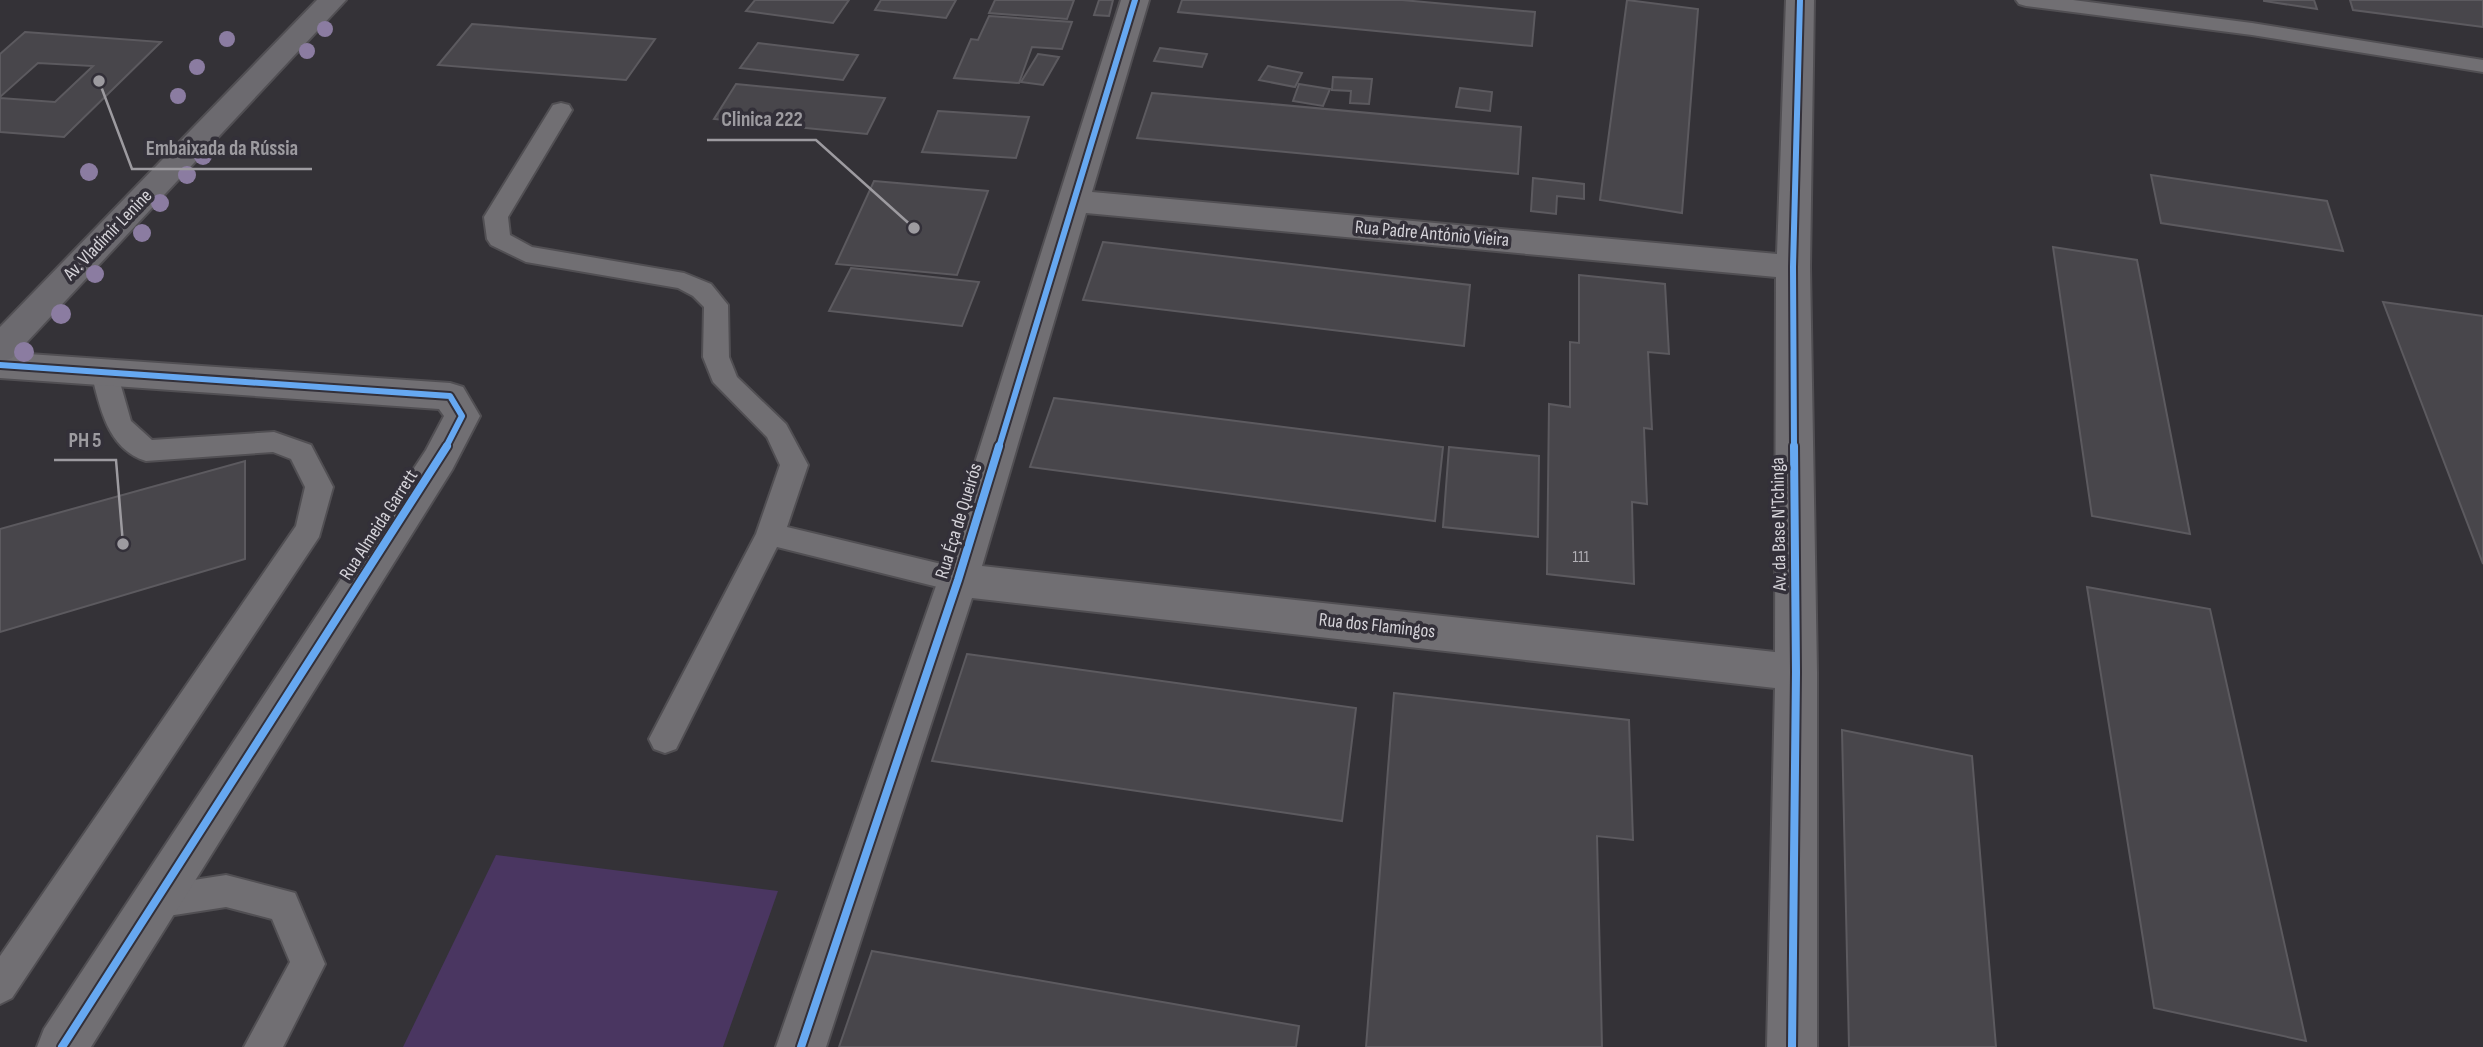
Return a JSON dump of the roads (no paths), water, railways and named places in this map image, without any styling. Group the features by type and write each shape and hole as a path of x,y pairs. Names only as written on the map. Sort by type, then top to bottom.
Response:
{"main road":[{"name":"Av. Vladimir Lenine","path":"0,349 332,0"}],"street":[{"name":"Rua Éça de Queirós","path":"801,1047 958,579 1135,0"},
{"name":"Av. da Base N'Tchinga","path":"1792,1047 1797,672 1793,267 1800,0"},
{"name":"Rua Padre António Vieira","path":"1072,201 1793,267"},
{"name":"Rua Almeida Garrett","path":"0,365 450,396 462,416 439,460 62,1047"},
{"name":"Rua dos Flamingos","path":"958,579 1797,672"}],"lane":[{"path":"2026,0 2252,29 2483,65"},
{"path":"561,110 496,217 499,239 526,254 684,281 702,290 716,305 716,357 726,382 777,431 794,465 770,534 665,739"},
{"path":"0,986 309,529 319,487 301,452 274,442 146,451 119,426 104,372"},
{"path":"770,534 958,579"},
{"path":"155,902 226,891 283,905 308,964 267,1043 262,1047"}],"place":[{"name":"Embaixada da Rússia","path":"99,81"},
{"name":"Clinica 222","path":"914,228"},
{"name":"PH 5","path":"123,544"}]}
